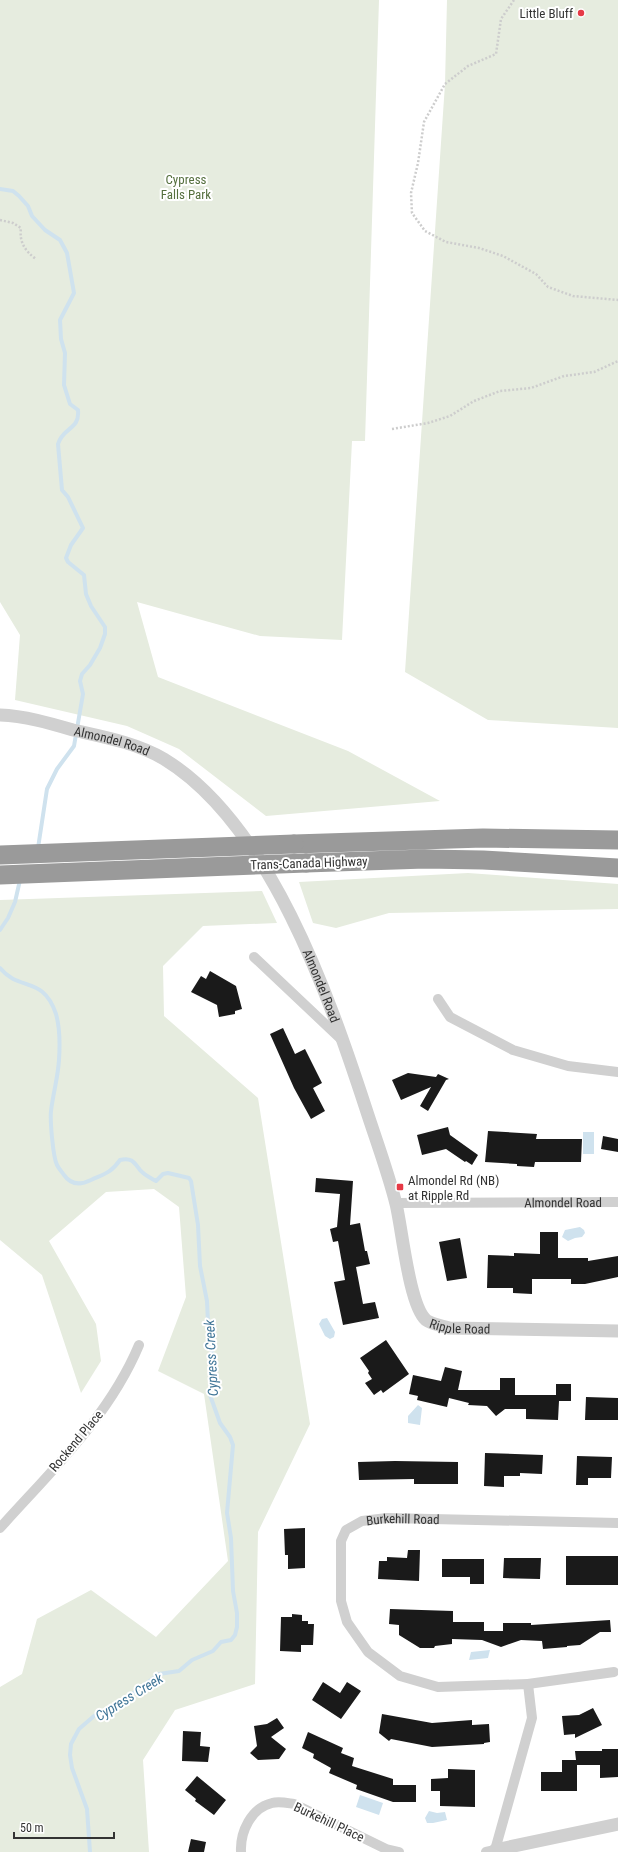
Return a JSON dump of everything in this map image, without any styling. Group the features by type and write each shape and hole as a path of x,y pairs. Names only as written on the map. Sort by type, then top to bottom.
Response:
{"highway":[{"name":"Trans-Canada Highway","path":"0,855 469,838 618,840"},
{"name":"Trans-Canada Highway","path":"0,875 432,859 483,860 618,868"}],"street":[{"name":"Almondel Road","path":"0,715 28,718 119,741 163,759 195,782 213,800 248,842 281,897 299,935 344,1042 396,1203 618,1202"},
{"path":"254,957 344,1042"},
{"path":"438,999 450,1017 513,1050 568,1066 618,1072"},
{"name":"Ripple Road","path":"396,1203 415,1303 426,1320 449,1328 618,1331"},
{"name":"Rockend Place","path":"0,1528 94,1423 119,1387 139,1345"},
{"name":"Burkehill Road","path":"614,1672 528,1684 438,1687 400,1676 368,1652 347,1622 341,1601 341,1541 346,1530 362,1521 387,1518 618,1523"},
{"path":"528,1684 532,1718 492,1852 618,1824"},
{"name":"Burkehill Place","path":"241,1852 244,1829 252,1816 262,1808 272,1803 283,1802 294,1804 386,1849 399,1852"}],"path":[{"path":"514,0 501,19 496,54 468,66 445,84 424,122 418,163 411,193 412,213 426,232 446,242 479,248 503,256 536,274 548,287 573,296 618,300"},
{"path":"0,220 13,223 21,228 20,239 23,246 27,253 36,259"},
{"path":"392,429 428,423 450,416 474,401 500,391 531,388 564,376 594,372 618,361"}],"green space":[{"name":"Cypress Falls Park","path":"0,0 379,0 365,441 352,441 342,640 260,636 137,602 158,677 348,751 440,801 266,816 179,749 127,726 15,700 20,635 0,602"},
{"path":"447,0 618,0 618,728 488,720 405,672 445,84"},
{"path":"468,873 618,884 618,909 389,913 336,928 313,923 299,882"},
{"path":"262,891 277,923 203,926 163,966 164,1016 258,1098 310,1424 258,1532 255,1684 175,1710 143,1760 149,1852 0,1852 0,1687 22,1674 37,1619 91,1590 156,1637 228,1561 204,1394 158,1371 186,1297 179,1207 154,1189 106,1192 49,1241 96,1324 101,1361 81,1393 42,1275 0,1240 0,900"}],"water":[{"path":"583,1132 594,1132 594,1154 583,1154"},
{"path":"580,1227 585,1233 582,1237 568,1241 562,1237 565,1230"},
{"path":"327,1318 335,1332 334,1337 330,1339 325,1336 319,1324 322,1319"},
{"path":"418,1405 422,1408 420,1425 408,1423 408,1416"},
{"path":"490,1650 488,1658 469,1660 471,1652"},
{"path":"360,1795 383,1803 379,1815 356,1807"},
{"path":"429,1811 437,1813 445,1812 447,1820 427,1823 425,1818"}],"building":[{"path":"210,971 236,986 242,1009 235,1011 235,1014 219,1017 217,1005 191,992 201,976 206,979"},
{"path":"283,1028 295,1054 305,1049 322,1083 313,1088 325,1111 311,1119 294,1088 270,1034"},
{"path":"408,1073 436,1077 438,1074 449,1079 446,1080 428,1111 420,1106 431,1087 401,1100 392,1080"},
{"path":"448,1127 450,1135 478,1155 472,1165 446,1149 422,1155 417,1135"},
{"path":"488,1131 537,1134 536,1139 582,1139 581,1162 535,1162 534,1167 517,1166 517,1164 485,1162"},
{"path":"603,1136 618,1139 618,1152 601,1149"},
{"path":"316,1178 353,1181 350,1225 360,1223 365,1251 367,1251 370,1264 356,1267 363,1304 375,1302 379,1318 343,1325 334,1282 345,1280 338,1241 333,1242 330,1229 337,1227 340,1194 315,1192"},
{"path":"540,1232 558,1232 558,1258 588,1258 588,1261 618,1256 618,1277 585,1284 571,1284 571,1279 532,1279 532,1294 513,1293 513,1288 487,1288 488,1255 514,1256 514,1253 540,1254"},
{"path":"460,1238 467,1278 447,1281 439,1242"},
{"path":"386,1340 409,1374 383,1393 381,1390 374,1395 365,1383 372,1379 368,1373 369,1371 360,1358"},
{"path":"445,1367 462,1371 458,1390 500,1390 500,1378 515,1378 515,1395 556,1395 556,1384 571,1384 571,1401 559,1401 558,1420 526,1419 526,1409 505,1409 496,1416 487,1406 468,1405 469,1403 449,1398 447,1407 417,1400 418,1396 409,1394 413,1375 441,1381"},
{"path":"586,1397 618,1398 618,1420 585,1420"},
{"path":"485,1453 543,1455 542,1474 520,1473 520,1476 504,1476 504,1487 484,1486"},
{"path":"577,1456 612,1457 611,1478 588,1478 588,1485 576,1485"},
{"path":"358,1462 458,1462 458,1484 414,1484 414,1479 359,1480"},
{"path":"305,1528 305,1568 288,1569 288,1555 285,1555 284,1529"},
{"path":"408,1550 420,1550 419,1581 378,1579 379,1561 387,1561 387,1557 407,1558"},
{"path":"566,1556 618,1556 618,1585 566,1585"},
{"path":"504,1558 541,1558 540,1579 503,1578"},
{"path":"442,1559 484,1559 484,1584 470,1584 470,1577 442,1577"},
{"path":"390,1609 453,1611 453,1622 484,1622 484,1631 503,1631 503,1623 531,1623 531,1625 610,1620 611,1632 600,1632 580,1645 567,1647 543,1649 542,1641 521,1640 501,1647 482,1640 452,1639 452,1644 435,1646 434,1648 420,1648 399,1635 399,1625 389,1624"},
{"path":"292,1614 302,1615 302,1621 308,1621 308,1624 314,1624 313,1645 301,1645 301,1652 280,1651 281,1617 292,1617"},
{"path":"323,1682 340,1693 347,1682 361,1691 341,1719 312,1700"},
{"path":"593,1708 602,1725 575,1738 575,1734 564,1735 562,1716 579,1715"},
{"path":"382,1714 432,1723 472,1720 472,1725 489,1724 490,1742 484,1744 432,1747 391,1739 389,1741 379,1733"},
{"path":"277,1718 284,1728 271,1737 286,1749 279,1759 258,1760 250,1753 257,1746 254,1726 267,1724"},
{"path":"183,1731 201,1732 200,1746 210,1747 208,1762 182,1761"},
{"path":"308,1732 343,1748 341,1753 354,1758 352,1766 393,1779 393,1785 416,1785 416,1802 393,1802 356,1789 357,1785 329,1773 331,1768 313,1758 314,1754 302,1748"},
{"path":"602,1749 618,1749 618,1777 600,1778 600,1765 577,1765 577,1791 541,1791 541,1772 562,1772 562,1760 576,1760 575,1751 602,1751"},
{"path":"448,1769 475,1770 475,1807 440,1806 440,1791 431,1791 431,1779 448,1778"},
{"path":"197,1776 226,1800 214,1815 195,1801 196,1799 185,1790"},
{"path":"191,1839 206,1842 204,1852 188,1852"}],"waterway":[{"name":"Cypress Creek","path":"0,189 13,191 19,196 28,206 32,216 45,230 60,240 67,253 74,293 60,320 61,339 65,353 64,385 70,404 78,410 78,417 74,425 60,438 58,444 62,490 68,497 83,528 71,545 66,558 68,562 84,575 86,594 91,606 105,627 105,634 100,648 90,665 82,674 80,681 83,694 74,746 57,769 47,789 38,848"},
{"name":"Cypress Creek","path":"0,930 8,918 15,902 20,880"},
{"name":"Cypress Creek","path":"0,968 15,980 38,989 51,1002 56,1014 60,1043 58,1073 51,1111 51,1130 57,1165 67,1178 76,1183 87,1182 104,1174 120,1160 127,1159 132,1161 143,1173 156,1181 163,1174 168,1173 189,1178 191,1181 198,1225 200,1266 207,1301 212,1354 210,1395 220,1423 230,1437 233,1445 227,1513 231,1538 233,1591 237,1613 237,1627 235,1635 231,1640 221,1642 213,1651 192,1660 179,1671 159,1674 121,1702 94,1716 79,1729 71,1744 70,1755 72,1768 87,1809 90,1852"}],"place":[{"name":"Little Bluff","path":"581,13"},
{"name":"Almondel Rd (NB) at Ripple Rd","path":"400,1187"}]}
